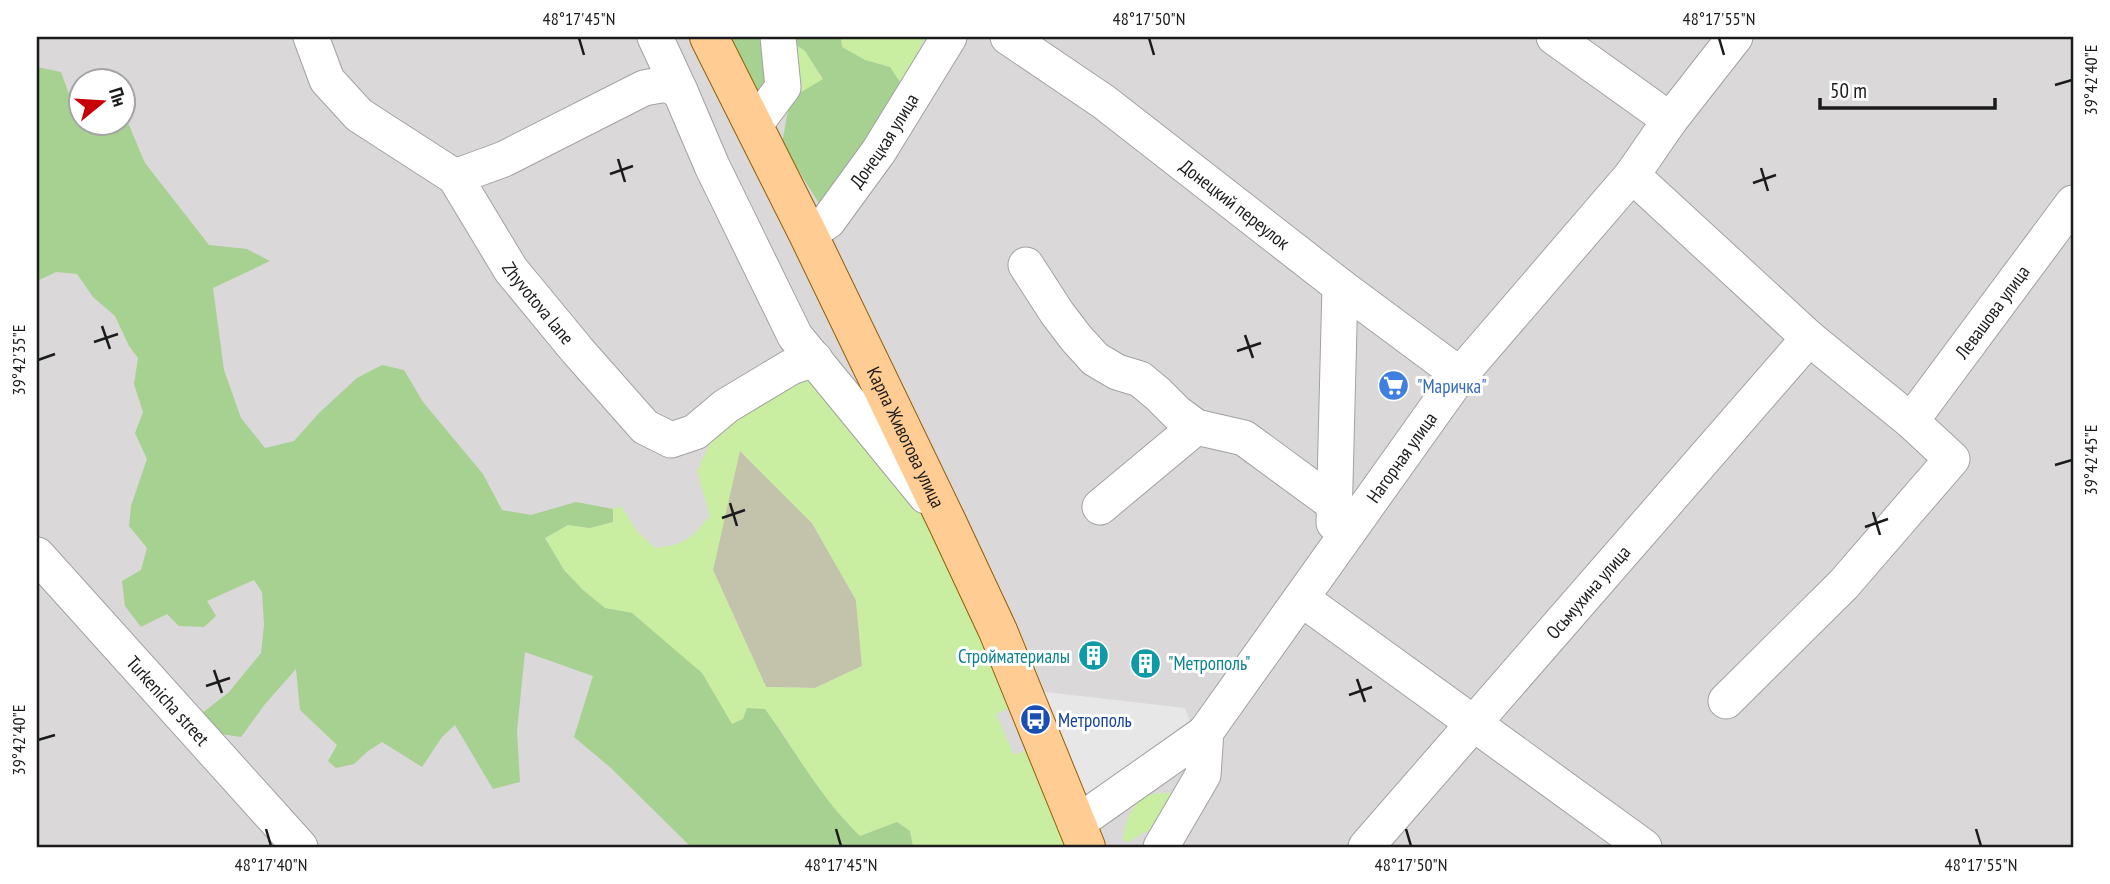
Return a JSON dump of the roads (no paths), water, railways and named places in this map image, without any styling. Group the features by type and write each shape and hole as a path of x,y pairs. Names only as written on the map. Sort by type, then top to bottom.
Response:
{"main road":[{"name":"Карпа Животова улица","path":"709,37 947,522 998,632 1081,835"}],"street":[{"name":"Zhyvotova lane","path":"311,37 327,80 359,115 455,177 511,270 645,427 671,440 695,432 726,405 791,367 815,359"},
{"path":"655,37 712,166 795,336 947,522"},
{"path":"754,126 783,87 778,37"},
{"name":"Донецкая улица","path":"808,234 828,221 879,151 949,37"},
{"name":"Донецкий переулок","path":"1008,37 1104,102 1340,286 1460,375"},
{"path":"1554,37 1670,120"},
{"name":"Нагорная улица","path":"1081,835 1206,731 1460,375 1632,175 1670,120 1735,37"},
{"path":"455,177 504,159 644,88 666,84 680,91"},
{"path":"1632,175 1810,338 1911,421 1952,460 1844,584 1727,701"},
{"name":"Левашова улица","path":"1911,421 2073,202"},
{"path":"1026,265 1057,313 1095,359 1117,372 1140,380 1196,426 1244,438 1334,504"},
{"path":"1333,556 1340,286"},
{"name":"Осьмухина улица","path":"1366,847 1810,338"},
{"path":"1100,507 1196,426"},
{"name":"Turkenicha street","path":"37,555 300,847"},
{"path":"1302,599 1644,847"},
{"path":"1161,847 1203,775 1206,731"}],"place":[{"name":"\"Маричка\"","path":"1394,386"},
{"name":"Стройматериалы","path":"1093,656"},
{"name":"\"Метрополь\"","path":"1145,663"},
{"name":"Метрополь","path":"1035,720"}]}
